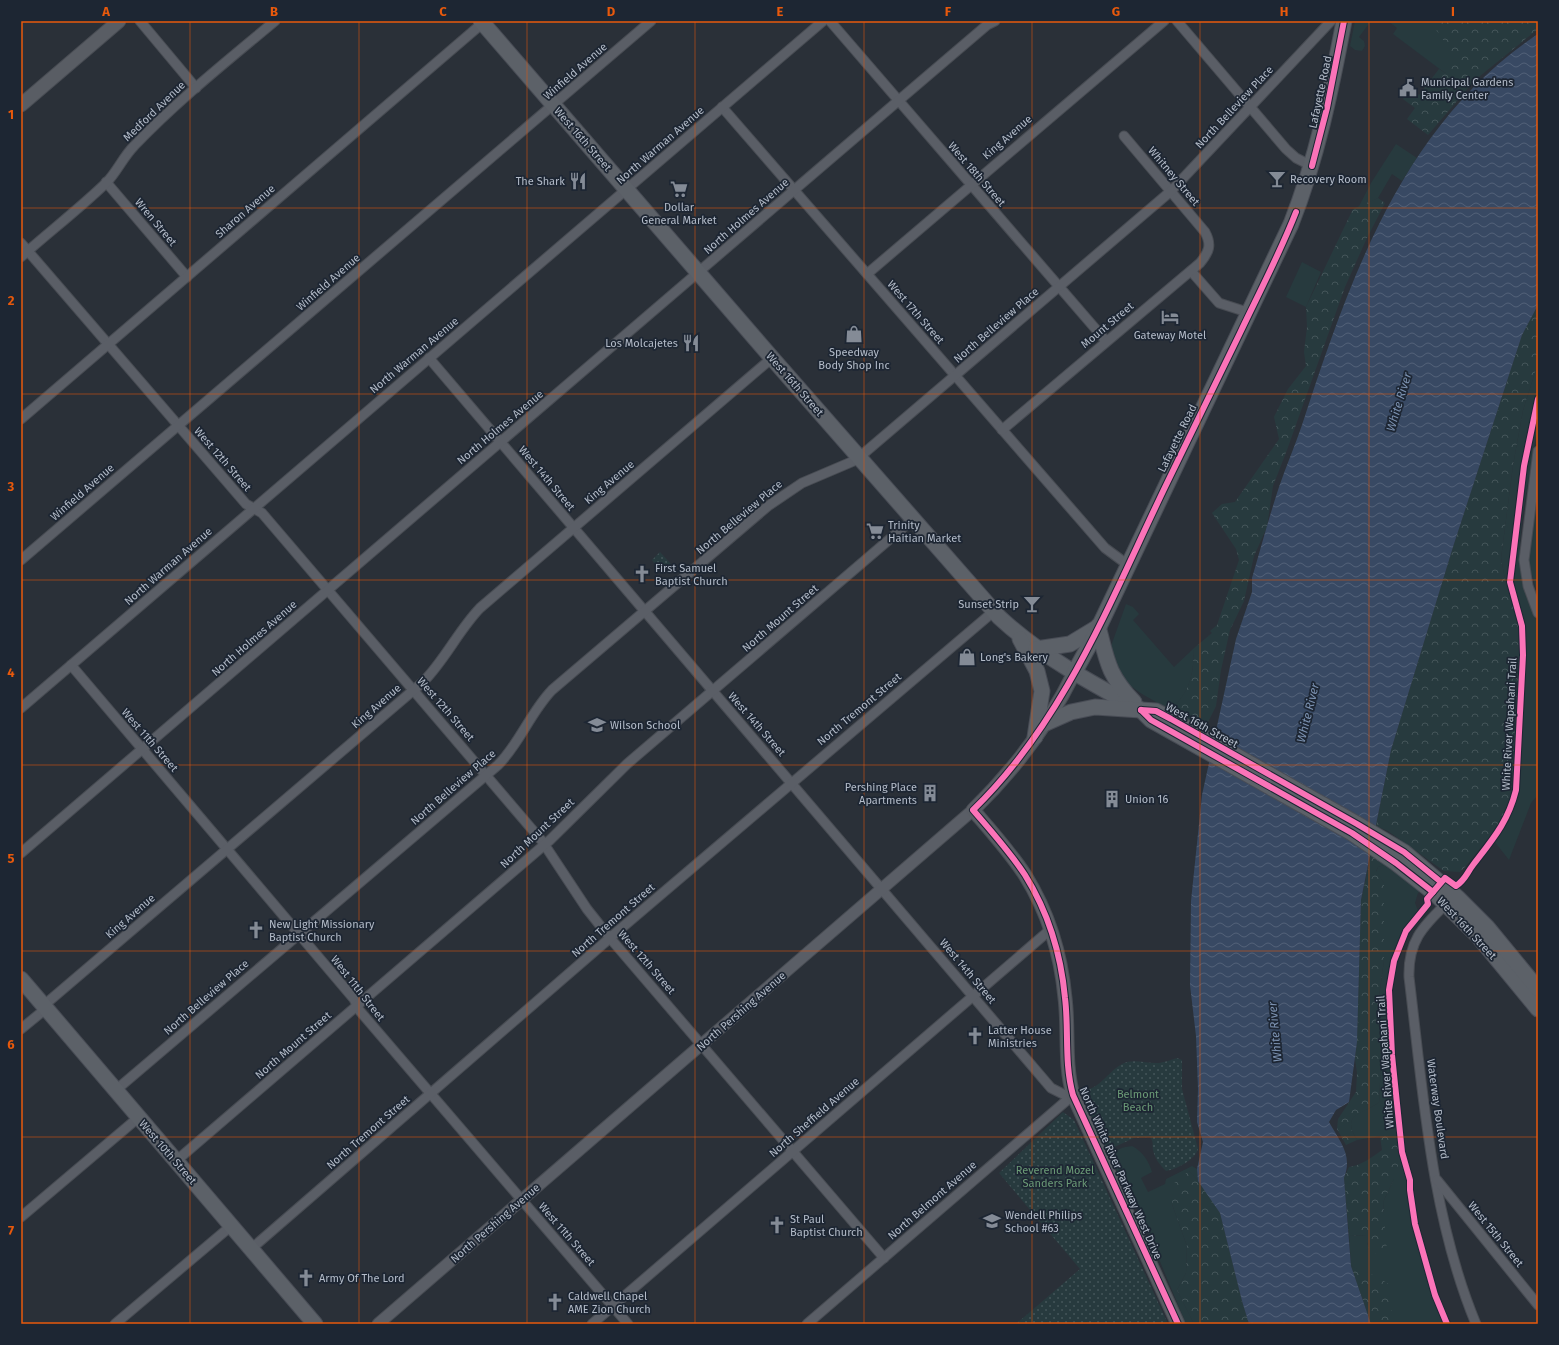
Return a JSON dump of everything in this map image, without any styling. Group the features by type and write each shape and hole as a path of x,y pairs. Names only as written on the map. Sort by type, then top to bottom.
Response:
{"main road":[{"path":"21,104 119,21"},
{"name":"Lafayette Road","path":"1074,673 1128,565 1288,231 1312,166 1327,108 1344,21"},
{"name":"West 16th Street","path":"483,22 553,105 993,612 1036,649 1074,673 1141,710 1156,711 1168,723 1357,824 1400,857 1458,898 1487,927 1538,989"},
{"path":"1036,649 1070,644 1098,626 1110,672 1120,687 1141,710"},
{"path":"1018,634 1037,671 1042,691 1040,730"},
{"name":"North Pershing Avenue","path":"973,810 1012,770 1055,709 1074,673"},
{"path":"1040,730 1071,712 1095,707 1141,710"},
{"name":"North White River Parkway West Drive","path":"973,810 1024,874 1051,929 1064,984 1068,1065 1073,1095 1178,1324"},
{"name":"West 16th Street","path":"1400,857 1478,936 1538,1009"},
{"name":"West 10th Street","path":"21,979 315,1324"}],"street":[{"path":"140,21 196,88"},
{"name":"Medford Avenue","path":"24,254 106,182 121,165 132,148 196,88 275,21"},
{"name":"Winfield Avenue","path":"21,560 651,21"},
{"name":"North Warman Avenue","path":"21,708 823,21"},
{"name":"West 18th Street","path":"830,21 1106,341"},
{"name":"North Holmes Avenue","path":"21,853 898,101 987,26 995,21"},
{"name":"King Avenue","path":"867,274 1164,21"},
{"path":"1177,21 1250,108 1292,155 1312,166"},
{"name":"North Belleview Place","path":"116,1090 487,775 509,754 531,717 547,696 779,496 808,479 850,464 859,458 1171,191 1331,21"},
{"name":"Sharon Avenue","path":"21,419 483,22"},
{"name":"West 17th Street","path":"722,107 1105,548 1128,565"},
{"name":"Whitney Street","path":"1124,136 1205,232"},
{"name":"Wren Street","path":"106,182 186,277"},
{"name":"Mount Street","path":"1002,430 1200,263 1208,252 1210,245 1205,232"},
{"name":"West 12th Street","path":"21,244 24,254 108,344 246,504 262,513 487,775 545,845 587,909 610,938 884,1258"},
{"path":"1191,270 1219,303 1250,313"},
{"name":"West 14th Street","path":"429,358 1051,1088 1065,1095 1073,1095"},
{"name":"King Avenue","path":"21,1029 45,1008 50,1001 413,690 438,665 461,631 478,611 772,358"},
{"path":"1538,451 1525,548 1525,567 1529,590 1538,613"},
{"name":"North Mount Street","path":"176,1161 545,845 615,775 912,520"},
{"name":"North Tremont Street","path":"251,1249 610,938 993,612"},
{"name":"West 11th Street","path":"70,665 354,999 359,1010 628,1324"},
{"name":"North Pershing Avenue","path":"378,1324 973,810"},
{"name":"Waterway Boulevard","path":"1446,904 1419,933 1412,947 1408,965 1430,1146 1436,1178 1451,1248 1467,1302 1476,1324"},
{"name":"North Sheffield Avenue","path":"592,1324 1051,929"},
{"name":"North Belmont Avenue","path":"807,1324 1073,1095"},
{"path":"21,1217 139,1117"},
{"name":"West 15th Street","path":"1436,1178 1538,1305"},
{"path":"116,1324 231,1226"}],"green space":[{"path":"1355,21 1371,21 1359,37 1364,41 1365,46 1362,51 1355,50 1350,46"},
{"path":"1388,21 1538,21 1538,26 1445,73 1393,34 1397,28"},
{"path":"1430,21 1538,21 1538,29 1475,80 1428,135 1407,119 1415,108 1403,99 1409,91 1412,93 1413,91 1419,95 1439,69 1445,73 1458,61"},
{"path":"1396,144 1417,158 1402,181 1392,174 1378,198 1358,208 1371,183"},
{"path":"1378,198 1385,203 1366,240 1345,287 1273,486 1267,527 1254,556 1244,601 1230,630 1221,670 1216,706 1205,728 1171,710 1182,697 1190,682 1193,666 1193,649 1212,633 1210,631 1217,625 1239,560 1236,549 1212,513 1222,504 1235,502 1279,439 1274,417 1288,389 1306,366 1304,352 1307,327 1306,307 1353,209"},
{"path":"1302,262 1321,272 1306,307 1286,297"},
{"path":"1538,305 1538,363 1523,410 1513,465 1501,558 1506,585 1516,616 1520,636 1516,732 1511,792 1508,807 1499,825 1465,867 1460,872 1444,871 1388,831 1376,826 1391,750 1453,547 1522,335"},
{"path":"1538,363 1538,393 1523,462 1509,580 1520,636 1516,616 1506,585 1501,558 1513,465 1523,410"},
{"path":"1538,407 1536,433 1520,543 1521,570 1526,596 1538,621 1538,795 1531,803 1509,860 1494,841 1509,821 1518,791 1523,636 1521,621 1512,586 1512,579 1524,476"},
{"path":"1538,481 1538,595 1528,562"},
{"path":"660,552 671,564 661,573 652,560"},
{"path":"1126,604 1133,607 1139,614 1133,620 1174,667 1193,649 1193,666 1190,682 1182,697 1171,710 1140,693 1123,679 1117,670 1113,659 1111,646"},
{"path":"1371,853 1386,864 1378,867 1376,871 1384,883 1384,960 1378,1003 1381,1062 1379,1102 1352,1120 1352,1131 1357,1140 1346,1145 1337,1129 1338,1119 1356,1092 1357,1073 1355,1059 1357,1042 1361,901"},
{"path":"1386,864 1421,891 1418,893 1415,903 1418,911 1404,931 1393,955 1388,984 1389,1038 1398,1141 1402,1161 1409,1179 1408,1192 1410,1203 1422,1256 1445,1324 1387,1324 1359,1270 1351,1266 1349,1236 1365,1235 1367,1238 1367,1245 1384,1215 1383,1202 1393,1181 1395,1134 1357,1140 1352,1131 1351,1124 1352,1119 1356,1115 1379,1102 1381,1062 1378,1003 1384,960 1384,883 1376,872 1378,867"},
{"name":"Belmont Beach","path":"1177,1058 1182,1060 1182,1089 1198,1149 1193,1157 1185,1163 1166,1171 1155,1156 1150,1137 1134,1138 1108,1150 1105,1147 1079,1089 1085,1090 1097,1085 1126,1062 1135,1061 1159,1063"},
{"name":"Reverend Mozel Sanders Park","path":"1063,1112 1074,1120 1168,1324 1016,1324 1080,1269 999,1173"},
{"path":"1395,1133 1401,1157 1393,1181 1383,1202 1387,1252 1379,1254 1370,1252 1365,1235 1349,1236 1344,1178 1349,1167 1362,1163 1382,1150 1380,1136"},
{"path":"1132,1146 1142,1154 1151,1168 1152,1172 1141,1178 1148,1192 1165,1184 1166,1179 1192,1166 1197,1169 1198,1181 1189,1171 1172,1204 1187,1246 1186,1273 1177,1290 1194,1324 1186,1324 1139,1211 1125,1188 1110,1157 1114,1152 1120,1149"},
{"path":"1189,1171 1203,1186 1220,1213 1249,1324 1194,1324 1177,1290 1186,1273 1187,1246 1172,1204 1173,1184"},
{"path":"1351,1266 1378,1277 1390,1285 1392,1312 1387,1324 1371,1324"}],"water":[{"name":"White River","path":"1538,34 1538,305 1522,335 1453,547 1391,750 1361,900 1357,1042 1349,1102 1336,1110 1329,1122 1341,1142 1346,1155 1347,1162 1344,1178 1351,1266 1371,1324 1249,1324 1220,1213 1198,1181 1197,1169 1203,1142 1197,1122 1198,1089 1196,1036 1190,985 1191,901 1202,795 1236,639 1252,592 1252,578 1272,510 1320,370 1362,260 1387,208 1417,159 1451,112 1491,71"}],"cycle path":[{"path":"1312,166 1327,108 1344,21"},
{"path":"1178,1324 1073,1095 1070,1083 1063,982 1057,950 1047,919 1033,889 1019,866 973,810 1006,775 1035,737 1061,697 1084,655 1269,273 1296,212"},
{"name":"White River Wapahani Trail","path":"1447,1324 1435,1295 1415,1224 1410,1180 1402,1152 1392,1055 1389,990 1394,961 1406,931 1428,904 1427,899 1445,878 1456,886 1464,879 1499,830 1509,812 1516,790 1523,655 1522,626 1510,582 1524,466 1538,399"},
{"path":"1141,710 1156,711 1357,824 1404,852 1441,882"},
{"path":"1141,710 1151,720 1352,833 1396,863 1433,892"}],"place":[{"name":"Municipal Gardens Family Center","path":"1408,88"},
{"name":"Recovery Room","path":"1277,179"},
{"name":"The Shark","path":"578,181"},
{"name":"Dollar General Market","path":"679,189"},
{"name":"Gateway Motel","path":"1170,317"},
{"name":"Speedway Body Shop Inc","path":"854,334"},
{"name":"Los Molcajetes","path":"691,343"},
{"name":"Trinity Haitian Market","path":"875,531"},
{"name":"First Samuel Baptist Church","path":"642,574"},
{"name":"Sunset Strip","path":"1032,604"},
{"name":"Long's Bakery","path":"967,657"},
{"name":"Wilson School","path":"597,725"},
{"name":"Pershing Place Apartments","path":"930,793"},
{"name":"Union 16","path":"1112,799"},
{"name":"New Light Missionary Baptist Church","path":"256,930"},
{"name":"Latter House Ministries","path":"975,1036"},
{"name":"Wendell Philips School #63","path":"992,1221"},
{"name":"St Paul Baptist Church","path":"777,1225"},
{"name":"Army Of The Lord","path":"306,1278"},
{"name":"Caldwell Chapel AME Zion Church","path":"555,1302"}]}
